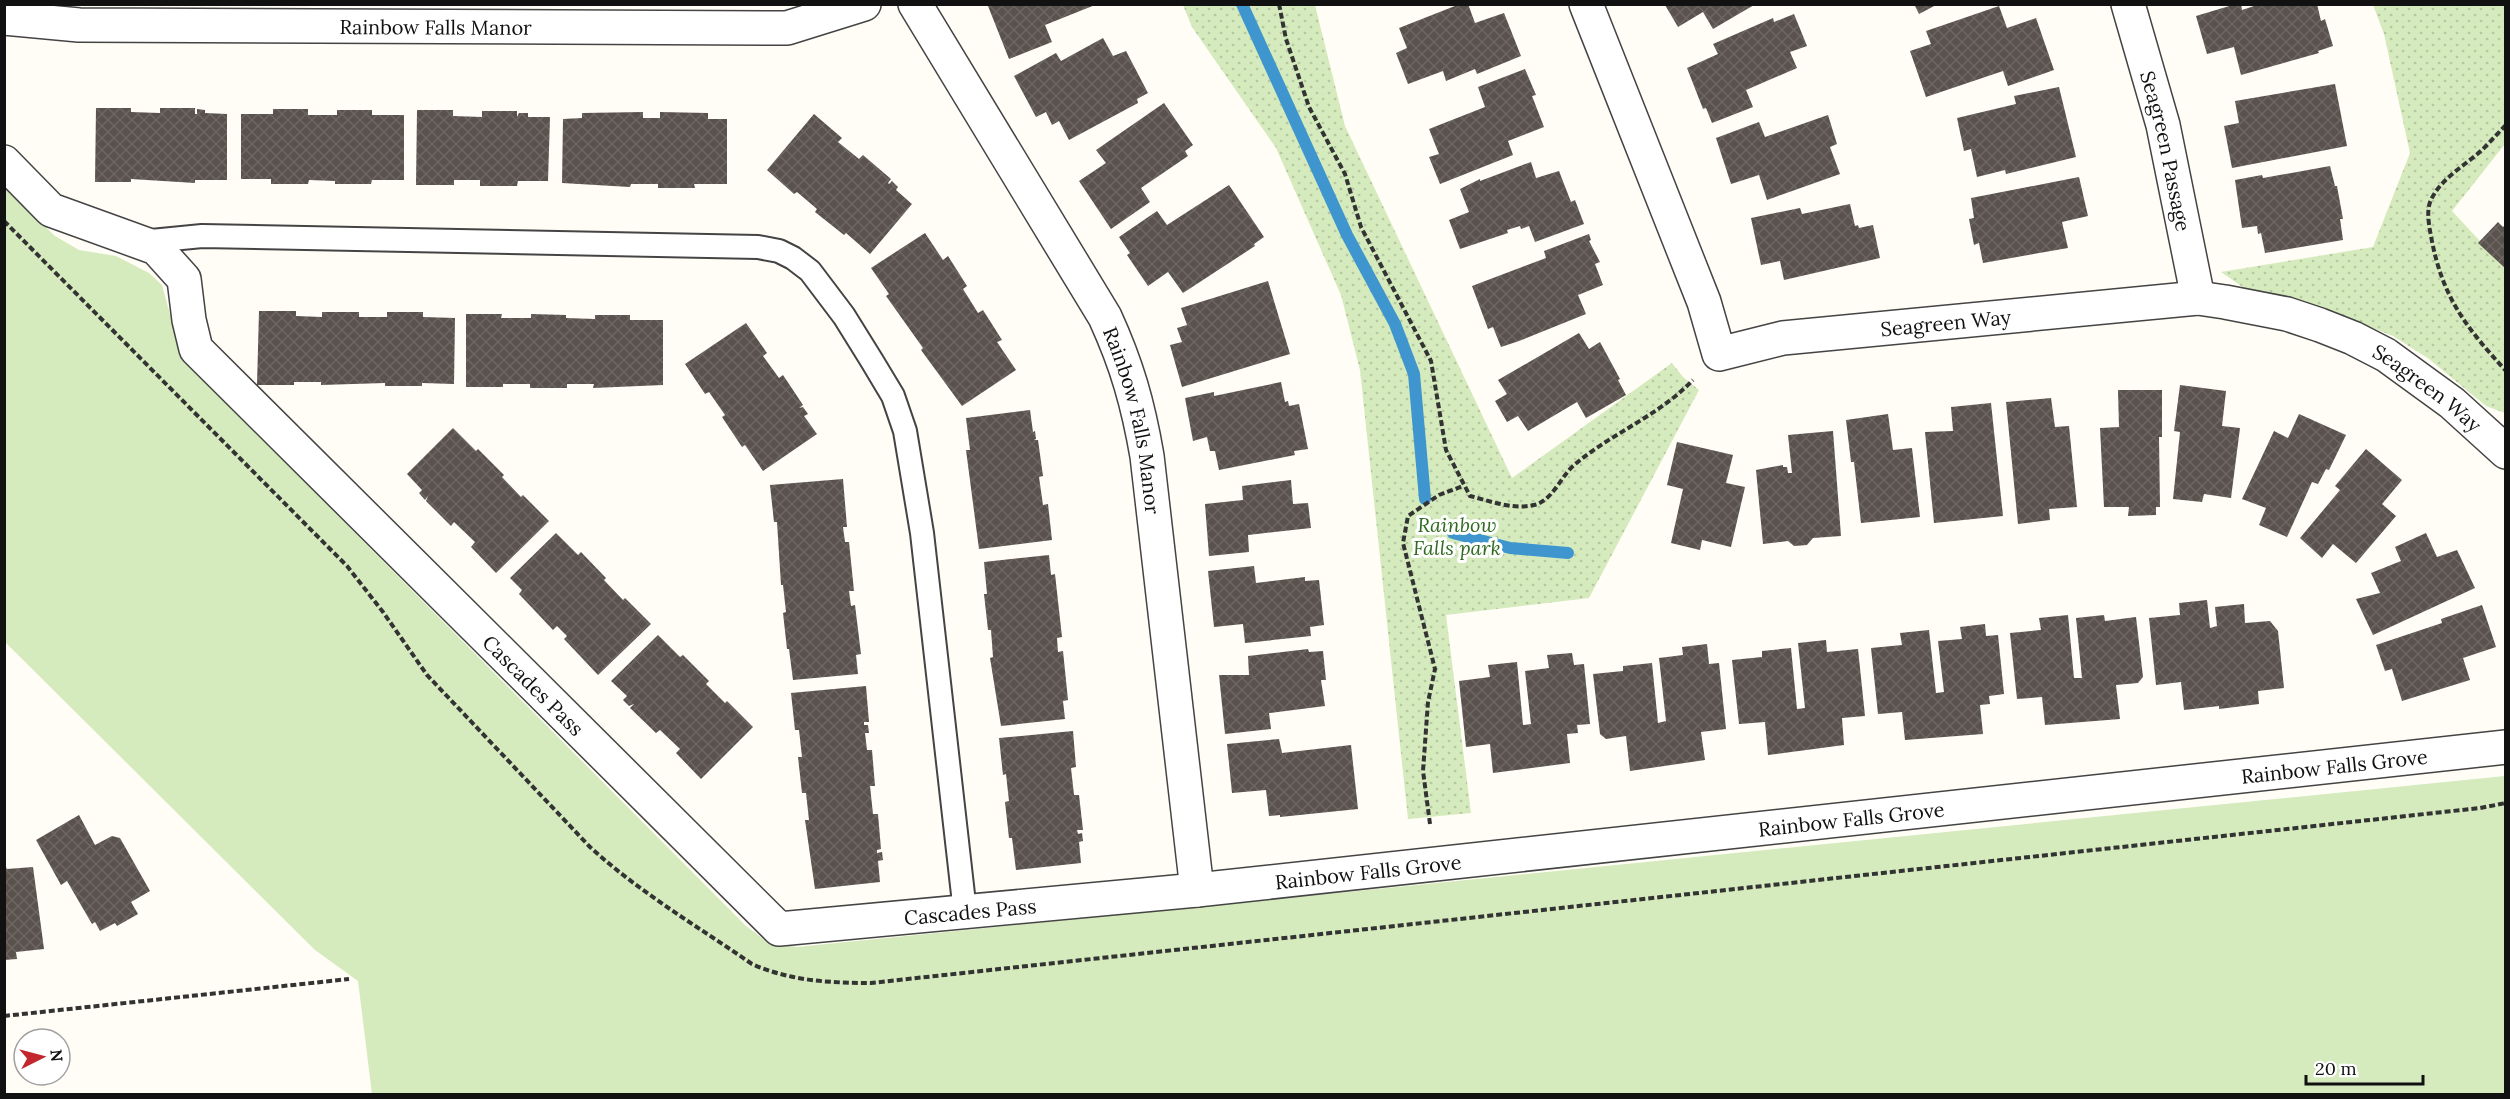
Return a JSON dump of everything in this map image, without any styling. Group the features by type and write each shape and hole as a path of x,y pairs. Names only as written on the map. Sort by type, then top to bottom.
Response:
{"street":[{"name":"Rainbow Falls Manor","path":"4,18 79,25 787,28 864,4"},
{"name":"Rainbow Falls Manor","path":"915,4 1106,317 1125,361 1139,408 1148,456 1197,890"},
{"name":"Seagreen Way","path":"1586,4 1704,302 1719,354 1784,338 2199,298 2288,314 2353,338 2386,355 2419,377 2452,403 2505,452"},
{"name":"Seagreen Passage","path":"2128,4 2163,125 2199,298"},
{"name":"Cascades Pass","path":"4,162 51,210 156,248 184,279 189,320 196,349 778,929 1197,890"},
{"name":"Rainbow Falls Grove","path":"1197,890 2505,747"}],"lane":[{"path":"139,242 202,236 758,247 786,254 810,271 844,316 872,360 893,396 905,431 922,533 966,912"}],"path":[{"path":"1279,4 1286,39 1309,106 1345,174 1361,227 1431,360 1446,450 1470,496 1512,506 1535,505 1548,497 1571,467 1602,444 1634,426 1676,397 1693,380"},
{"path":"2505,125 2483,149 2439,186 2429,202 2429,224 2435,257 2451,301 2476,338 2505,371"},
{"path":"1430,824 1423,771 1428,702 1435,669 1403,543 1408,516 1439,495 1463,486"},
{"path":"4,1016 349,979"}],"green space":[{"name":"Rainbow Falls park","path":"1183,5 1315,5 1345,126 1512,478 1672,363 1683,377 1699,390 1589,598 1446,615 1471,813 1408,819 1360,370 1341,295 1276,148 1192,27"},
{"path":"2373,5 2505,5 2505,144 2452,211 2505,268 2505,413 2486,406 2429,359 2393,336 2305,301 2244,288 2221,272 2373,247 2410,153 2384,34"},
{"path":"4,187 55,236 79,250 116,256 149,273 162,285 182,359 746,926 766,941 797,947 2505,776 2505,1094 372,1094 358,981 315,950 5,642"}],"building":[{"path":"992,4 1095,5 1045,25 1052,42 1009,59 988,6"},
{"path":"1460,4 1468,4 1475,23 1504,13 1521,56 1477,74 1475,69 1446,81 1443,71 1408,84 1396,53 1407,48 1399,28"},
{"path":"1914,4 1938,4 1919,14"},
{"path":"2241,4 2242,10 2260,4 2317,4 2321,21 2325,19 2333,46 2318,51 2319,53 2241,75 2234,47 2207,54 2196,16"},
{"path":"1665,5 1754,5 1713,29 1703,12 1678,27"},
{"path":"1999,6 2007,28 2036,18 2054,70 2008,86 2003,71 1926,97 1910,51 1931,44 1926,31"},
{"path":"1794,14 1807,46 1790,52 1797,68 1746,90 1753,107 1712,123 1706,108 1703,109 1687,68 1718,54 1713,44 1773,18 1774,22"},
{"path":"1103,38 1113,56 1126,51 1148,93 1137,99 1138,103 1069,140 1059,121 1052,125 1046,112 1036,117 1014,76 1056,53 1061,61"},
{"path":"1525,69 1536,95 1532,96 1544,127 1508,141 1513,155 1440,184 1429,157 1439,154 1429,129 1485,107 1478,87"},
{"path":"2335,84 2347,146 2232,168 2224,126 2239,123 2235,101"},
{"path":"2059,87 2076,157 2006,174 2005,170 1977,177 1971,149 1964,151 1957,118 2016,104 2014,96"},
{"path":"1164,103 1193,145 1185,151 1188,156 1141,188 1150,202 1111,229 1079,181 1106,163 1096,150"},
{"path":"96,108 131,108 131,112 160,113 160,108 195,108 195,114 197,114 197,109 205,110 205,113 227,114 227,180 195,180 195,183 131,179 131,182 95,182"},
{"path":"273,109 308,109 308,115 337,115 337,110 372,110 372,115 404,115 404,180 372,180 371,184 335,184 335,181 309,180 308,184 271,184 271,179 241,179 241,114 273,114"},
{"path":"417,110 453,110 453,116 482,117 482,111 517,111 517,117 519,113 528,113 528,117 550,117 548,181 518,181 517,186 480,186 480,180 454,180 454,185 416,185"},
{"path":"643,112 643,118 660,118 660,112 708,113 708,119 727,119 727,184 694,184 695,188 658,188 658,184 631,184 630,187 562,183 563,119 582,118 582,113"},
{"path":"814,114 842,138 838,142 859,159 863,155 891,179 888,183 892,181 898,187 896,190 912,204 870,254 846,233 844,235 815,212 817,209 797,192 794,194 767,170"},
{"path":"1828,115 1837,144 1830,147 1840,174 1767,200 1759,175 1731,184 1716,138 1759,122 1765,137"},
{"path":"1531,162 1536,178 1559,171 1571,202 1575,200 1584,224 1535,242 1529,226 1521,229 1520,226 1507,230 1508,233 1460,249 1449,220 1469,212 1460,189 1480,179 1480,181"},
{"path":"2330,166 2335,186 2337,186 2343,219 2340,219 2343,240 2265,253 2261,233 2258,234 2257,226 2242,228 2235,180 2262,175 2263,178"},
{"path":"2079,177 2088,216 2062,222 2068,248 1983,263 1979,243 1974,245 1969,219 1974,218 1971,198"},
{"path":"1229,185 1264,237 1254,244 1255,246 1183,293 1168,272 1148,286 1127,255 1130,253 1119,237 1157,211 1167,225"},
{"path":"1850,204 1855,226 1858,225 1859,228 1873,225 1880,258 1784,280 1780,261 1761,265 1751,218 1800,208 1802,214"},
{"path":"2498,222 2503,227 2506,224 2506,269 2478,243"},
{"path":"925,233 943,260 948,256 967,286 963,289 978,313 983,310 1002,340 997,342 1016,370 962,406 921,350 923,348 886,296 889,294 871,268"},
{"path":"1589,234 1591,240 1589,241 1600,262 1595,264 1603,285 1578,295 1586,314 1501,347 1493,327 1488,329 1472,286 1546,258 1544,251"},
{"path":"1268,281 1290,354 1182,387 1170,345 1182,342 1177,328 1187,325 1181,308"},
{"path":"259,311 296,311 296,316 322,317 322,312 359,312 359,317 387,317 387,312 423,312 423,317 455,318 454,384 422,383 422,386 385,386 385,383 321,385 321,382 294,382 294,385 257,385"},
{"path":"466,314 502,314 501,318 531,318 531,314 566,315 566,318 595,319 595,315 630,315 630,320 663,320 663,385 593,388 594,384 567,384 567,388 530,388 530,384 503,384 503,387 466,387"},
{"path":"746,323 767,353 763,356 779,378 783,375 803,405 799,408 803,407 808,414 804,416 817,434 763,471 745,445 742,447 722,417 725,415 709,392 705,394 685,364"},
{"path":"1579,333 1589,349 1600,342 1626,395 1586,418 1577,402 1528,431 1518,416 1507,422 1495,401 1507,394 1498,380"},
{"path":"1281,382 1285,402 1288,401 1289,406 1299,404 1308,449 1294,451 1295,455 1219,470 1215,451 1210,451 1207,437 1193,441 1185,398 1214,392 1214,396"},
{"path":"2180,385 2226,391 2222,426 2240,428 2231,498 2204,494 2202,502 2173,499 2180,432 2174,431"},
{"path":"2118,390 2162,390 2162,437 2159,437 2160,507 2156,507 2156,515 2128,516 2129,507 2104,507 2100,428 2119,427"},
{"path":"2051,398 2055,427 2069,426 2077,507 2049,509 2050,520 2018,524 2006,402"},
{"path":"1991,403 2003,516 1934,523 1925,432 1953,431 1951,407"},
{"path":"1030,410 1033,432 1035,431 1036,439 1034,440 1038,440 1043,476 1039,477 1043,505 1048,504 1052,540 979,549 966,450 970,450 966,418"},
{"path":"1888,414 1893,450 1912,448 1920,517 1861,523 1854,462 1851,462 1846,420"},
{"path":"2299,414 2346,435 2329,470 2326,469 2318,484 2312,482 2287,537 2259,525 2266,508 2242,499 2274,431 2288,438"},
{"path":"453,428 476,451 478,449 504,475 502,477 521,497 523,495 549,521 496,573 471,547 475,542 454,522 451,526 426,501 428,496 425,500 419,493 422,490 407,474"},
{"path":"1833,431 1841,536 1813,538 1807,545 1794,546 1788,541 1763,544 1756,470 1783,465 1787,467 1788,473 1792,473 1788,435"},
{"path":"1677,442 1733,455 1726,483 1745,487 1731,547 1702,540 1700,550 1671,543 1683,489 1667,485"},
{"path":"2366,449 2402,480 2382,504 2396,516 2356,563 2333,544 2322,558 2300,538 2340,490 2335,486"},
{"path":"843,479 847,527 843,527 845,542 849,542 854,591 849,591 851,606 855,605 861,654 856,655 858,674 793,680 783,613 786,612 783,585 781,585 777,522 774,522 770,485"},
{"path":"1291,480 1293,504 1308,503 1311,528 1248,535 1249,552 1209,556 1205,504 1243,500 1242,486"},
{"path":"556,533 578,555 581,552 623,600 625,598 651,624 598,675 564,639 567,636 557,626 553,630 519,594 522,590 510,578"},
{"path":"2426,533 2437,557 2457,550 2475,588 2373,635 2356,599 2380,593 2371,573 2401,561 2395,547"},
{"path":"1049,555 1051,575 1055,574 1062,637 1057,638 1058,652 1063,651 1068,700 1063,701 1065,719 1001,726 990,658 993,657 991,630 988,630 984,594 987,594 984,562"},
{"path":"1254,566 1256,583 1305,577 1305,581 1319,580 1324,625 1310,627 1311,636 1245,643 1243,624 1214,627 1208,571"},
{"path":"2207,600 2210,628 2217,626 2215,607 2244,604 2245,623 2270,621 2278,631 2284,688 2258,691 2259,704 2184,710 2181,682 2156,685 2149,618 2180,615 2179,603"},
{"path":"2482,605 2496,647 2463,658 2470,680 2402,701 2392,669 2385,671 2376,645 2442,623 2441,619"},
{"path":"2068,615 2074,678 2082,678 2076,618 2104,615 2105,621 2136,617 2143,677 2138,683 2116,685 2120,719 2045,725 2042,697 2017,699 2010,633 2041,630 2039,618"},
{"path":"1985,624 1986,636 1998,635 2004,694 1989,696 1990,704 1980,705 1983,734 1905,740 1902,712 1878,714 1871,648 1902,645 1900,633 1929,630 1936,693 1944,692 1938,641 1962,639 1960,627"},
{"path":"658,635 680,657 683,655 709,681 706,684 753,727 701,779 676,753 680,749 660,730 656,733 630,708 634,704 629,706 623,700 627,696 611,681"},
{"path":"1826,640 1827,652 1858,649 1865,716 1842,718 1844,745 1768,755 1765,722 1739,724 1732,660 1762,657 1762,651 1791,648 1797,709 1805,708 1798,643"},
{"path":"1707,644 1709,664 1719,663 1726,729 1701,732 1705,760 1630,771 1626,736 1606,739 1600,734 1593,674 1623,671 1623,666 1652,663 1658,723 1666,721 1659,658 1683,655 1682,647"},
{"path":"1308,649 1309,652 1323,651 1326,680 1321,680 1325,706 1269,713 1271,729 1225,734 1219,675 1249,675 1248,656"},
{"path":"1572,653 1574,665 1584,664 1590,724 1577,725 1578,733 1567,734 1570,763 1493,773 1490,744 1466,747 1459,681 1490,677 1488,665 1517,662 1523,725 1531,724 1525,671 1549,668 1547,655"},
{"path":"866,686 869,722 864,722 864,725 868,725 869,733 865,733 867,750 872,750 875,786 870,786 873,814 878,814 881,849 877,850 877,853 882,852 883,860 878,861 880,882 815,889 805,820 809,820 806,793 802,793 798,757 802,757 799,730 795,730 791,693"},
{"path":"1073,731 1076,767 1071,768 1074,795 1079,795 1083,830 1077,830 1078,834 1082,833 1083,841 1079,842 1081,863 1016,870 1012,838 1009,838 1005,802 1009,801 1006,774 1003,775 999,738"},
{"path":"1279,739 1282,753 1351,745 1358,809 1280,817 1280,815 1269,816 1266,790 1232,793 1227,744"},
{"path":"79,815 95,845 112,836 120,838 150,891 131,902 138,914 117,926 115,923 100,931 95,922 92,924 67,881 61,885 36,840"},
{"path":"4,864 7,869 33,867 44,949 16,952 17,959 4,960"}],"waterway":[{"path":"1242,4 1347,235 1395,324 1414,374 1425,499"},
{"path":"1453,533 1510,548 1568,553"}]}
